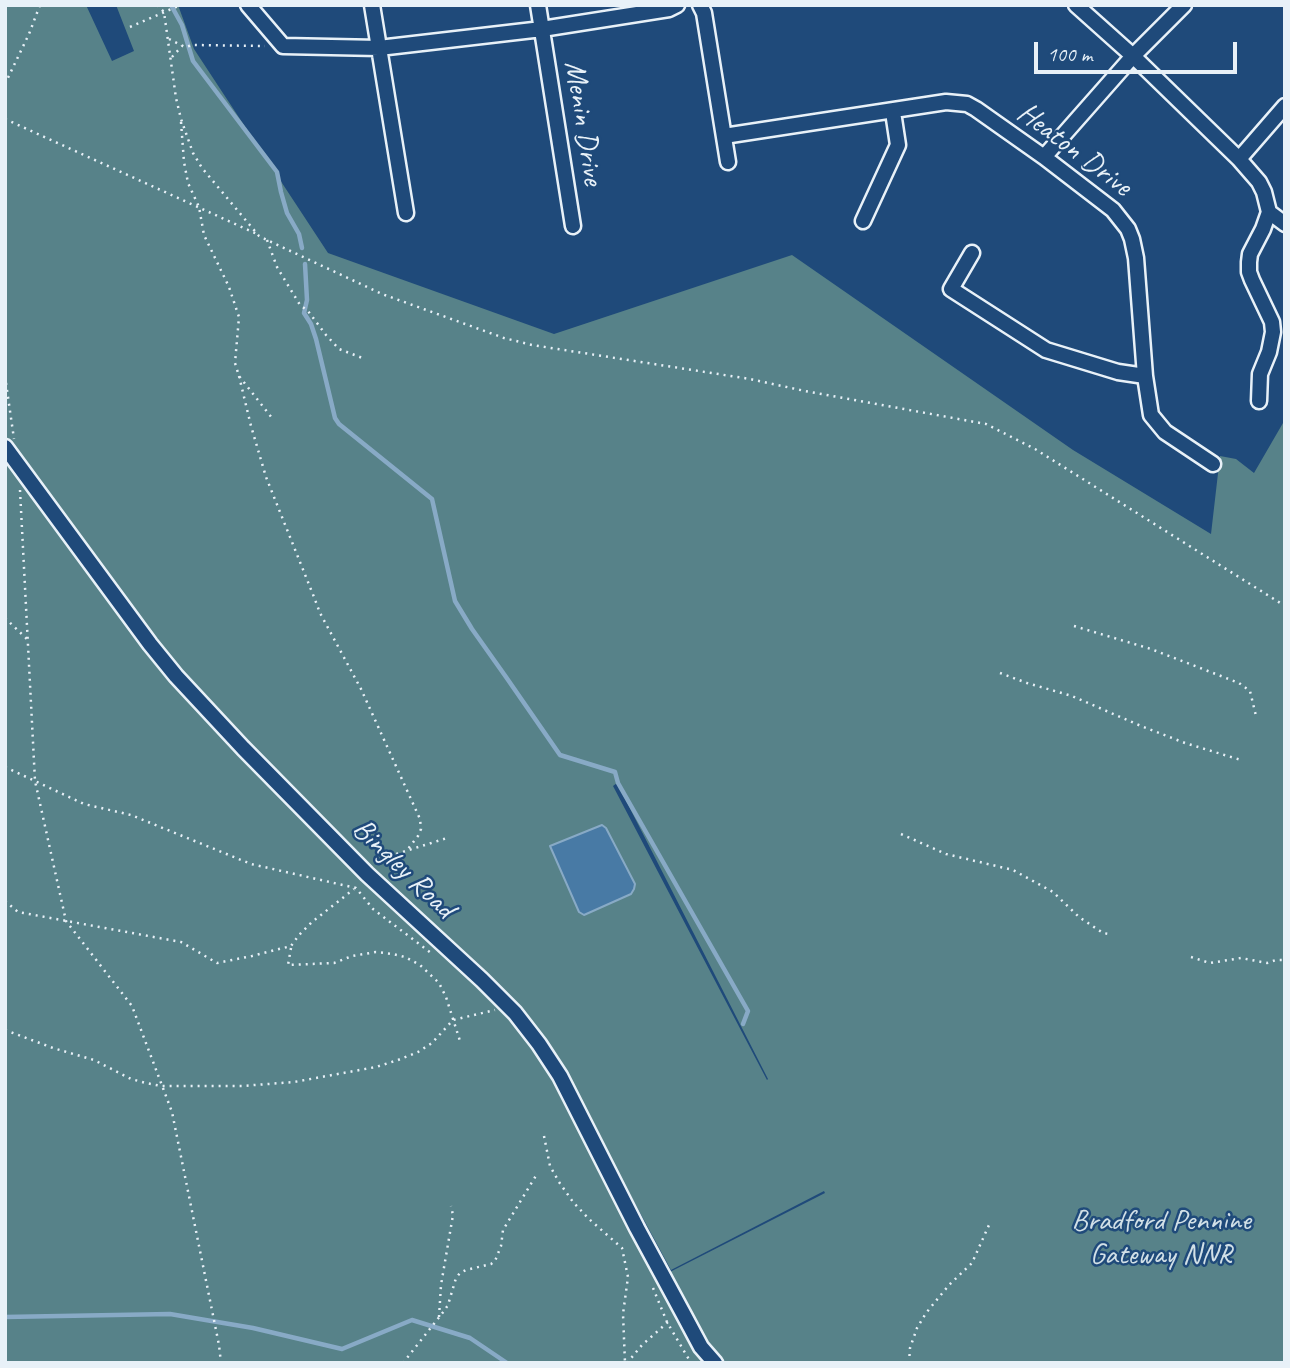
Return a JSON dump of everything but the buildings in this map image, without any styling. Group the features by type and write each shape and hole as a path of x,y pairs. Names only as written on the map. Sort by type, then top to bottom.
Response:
{"street":[{"path":"248,5 283,46 379,48 542,29 669,9 677,5"},
{"path":"372,5 406,212"},
{"name":"Menin Drive","path":"538,5 573,226"},
{"path":"700,5 704,13 728,162"},
{"path":"1076,5 1239,159 1259,182 1268,208 1285,224"},
{"path":"1044,157 1133,56 1185,5"},
{"name":"Heaton Drive","path":"724,136 946,102 967,104 1044,157 1113,210 1128,229 1136,258 1145,376 1151,415 1165,432 1213,464"},
{"path":"1239,159 1285,107"},
{"path":"863,220 898,145 893,112"},
{"path":"1259,401 1260,374 1272,342 1272,322 1252,280 1249,262 1250,254 1263,229 1268,208"},
{"path":"972,253 951,289 1046,351 1118,372 1145,376"},
{"name":"Bingley Road","path":"10,443 142,633 176,676 368,874 515,1013 539,1044 560,1076 682,1312 701,1346 715,1363"}],"path":[{"path":"5,84 40,5"},
{"path":"157,5 165,11 188,183 199,207 208,246 229,288 239,317 235,363 265,477 320,613 361,689 420,819 421,829 408,849"},
{"path":"130,27 176,6"},
{"path":"169,39 183,47"},
{"path":"171,58 183,47 193,45 283,46"},
{"path":"181,118 193,153 202,168 259,236"},
{"path":"5,119 382,294 504,338 532,345 750,379 986,424 1035,449 1285,606"},
{"path":"267,240 276,267 300,305 309,311 340,349 365,359"},
{"path":"5,376 10,443"},
{"path":"239,376 272,418"},
{"path":"20,492 35,781 66,921 132,1006 172,1112 221,1363"},
{"path":"5,618 29,641"},
{"path":"1074,626 1152,649 1239,683 1250,691 1256,716"},
{"path":"1000,673 1072,696 1185,743 1241,760"},
{"path":"5,767 84,804 131,815 251,864 356,888 373,909 436,957"},
{"path":"901,834 946,854 1013,870 1053,892 1079,917 1103,933 1110,934"},
{"path":"447,838 408,849 381,861 356,888 299,935 291,946 288,965 334,963 352,956 376,952 405,957 420,965 439,983 460,1041"},
{"path":"5,901 18,912 181,942 217,962 252,957 291,946"},
{"path":"1191,957 1210,963 1241,958 1267,962 1285,960"},
{"path":"5,1030 94,1060 131,1079 162,1086 242,1086 294,1082 376,1067 418,1052 432,1043 453,1020 497,1010"},
{"path":"544,1136 550,1166 566,1192 589,1219 622,1248 628,1277 623,1314 626,1363"},
{"path":"403,1363 448,1305 453,1284 460,1273 495,1261 503,1230 537,1174"},
{"path":"439,1318 441,1285 453,1215 451,1206"},
{"path":"909,1363 910,1348 917,1328 949,1285 972,1263 989,1224"},
{"path":"626,1363 650,1336 682,1312"}],"green space":[{"name":"Bradford Pennine Gateway NNR","path":"5,5 86,5 112,61 134,51 116,5 178,5 194,49 328,253 554,334 792,255 1073,450 1211,534 1220,456 1236,459 1254,473 1283,423 1285,425 1285,1363 5,1363","holes":["617,783 768,1079 767,1080 613,786","565,1074 671,1270 824,1191 825,1193 664,1275"]}],"water":[{"path":"602,825 635,884 634,889 631,894 584,915 579,912 550,846"}],"waterway":[{"path":"171,5 182,25 193,61 277,172 287,213 299,234 302,248"},
{"path":"305,264 307,300 304,313 316,339 335,418 432,499 455,601 560,755 615,772 618,783 748,1011 743,1024"},
{"path":"5,1317 170,1314 253,1328 342,1349 412,1320 470,1338 507,1363"}]}
